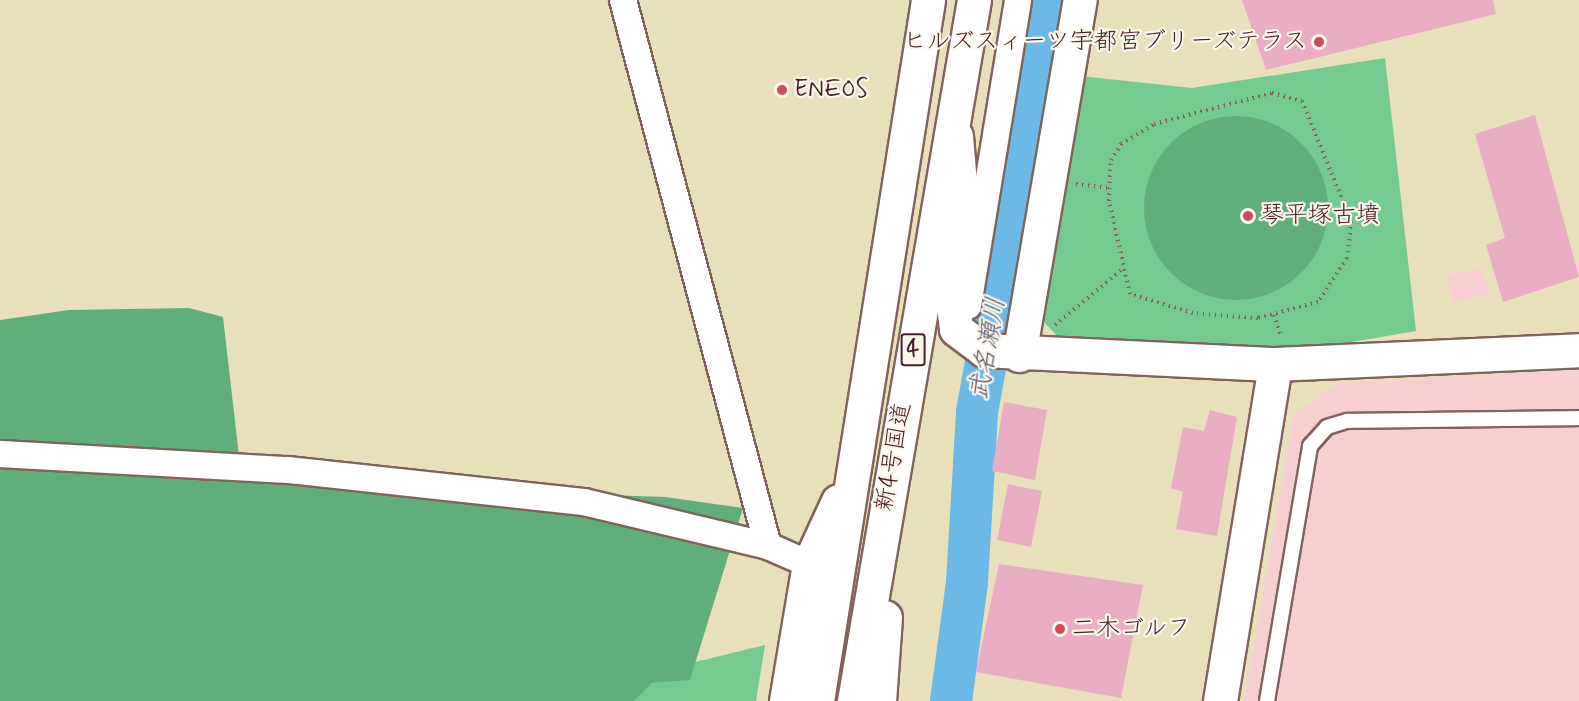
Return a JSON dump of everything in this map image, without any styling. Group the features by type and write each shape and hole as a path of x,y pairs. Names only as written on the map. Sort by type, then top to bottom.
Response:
{"main road":[{"name":"新4号国道","path":"816,701 928,0"},
{"name":"新4号国道","path":"854,701 891,472 955,119 974,0"},
{"path":"1019,355 1080,0"},
{"path":"955,119 961,195 950,280 956,329 984,350 1019,355 1275,364 1579,350"},
{"path":"1220,701 1275,364"},
{"path":"786,701 809,564 855,463"},
{"path":"879,701 891,472"}],"street":[{"path":"623,0 768,546"},
{"path":"968,306 1017,0"},
{"path":"0,454 289,470 584,502 768,546 809,564"}],"lane":[{"path":"1267,701 1310,446 1327,427 1347,421 1579,418"}],"path":[{"path":"1272,93 1302,101 1351,221 1347,258 1318,302 1285,313 1258,318 1193,313 1130,294 1110,188 1111,160 1121,144 1154,124 1272,93"},
{"path":"1049,180 1110,188"},
{"path":"1019,355 1124,268"}],"shaded area":[{"path":"1482,269 1490,295 1452,302 1447,275"},
{"path":"1579,370 1579,701 1244,701 1294,414 1337,383"}],"green space":[{"path":"1385,58 1416,331 1317,348 1063,342 1039,317 1080,76 1192,88"},
{"path":"1236,116 1271,123 1287,131 1301,143 1313,157 1321,173 1328,208 1321,243 1313,259 1301,273 1287,285 1271,293 1236,300 1201,293 1185,285 1171,273 1159,259 1151,243 1144,208 1151,173 1159,157 1171,143 1185,131 1201,123"},
{"path":"189,308 223,317 242,482 665,497 743,508 690,680 652,683 634,701 0,701 0,320 69,310"},
{"path":"765,645 756,701 536,701"}],"building":[{"name":"ヒルズスィーツ宇都宮ブリーズテラス","path":"1242,0 1493,0 1496,14 1266,70"},
{"path":"1535,115 1579,277 1503,302 1486,245 1505,238 1475,134"},
{"path":"1004,402 1047,410 1035,480 992,471"},
{"path":"1210,410 1237,417 1217,536 1176,529 1183,492 1171,488 1183,427 1204,431"},
{"path":"1008,484 1042,491 1031,547 997,540"},
{"name":"二木ゴルフ","path":"999,564 1143,585 1121,698 976,672"}],"waterway":[{"name":"武名瀬川","path":"951,701 967,582 977,412 1051,0"}],"place":[{"name":"ヒルズスィーツ宇都宮ブリーズテラス","path":"1319,42"},
{"name":"ENEOS","path":"782,90"},
{"name":"琴平塚古墳","path":"1248,216"},
{"name":"二木ゴルフ","path":"1060,629"}]}
